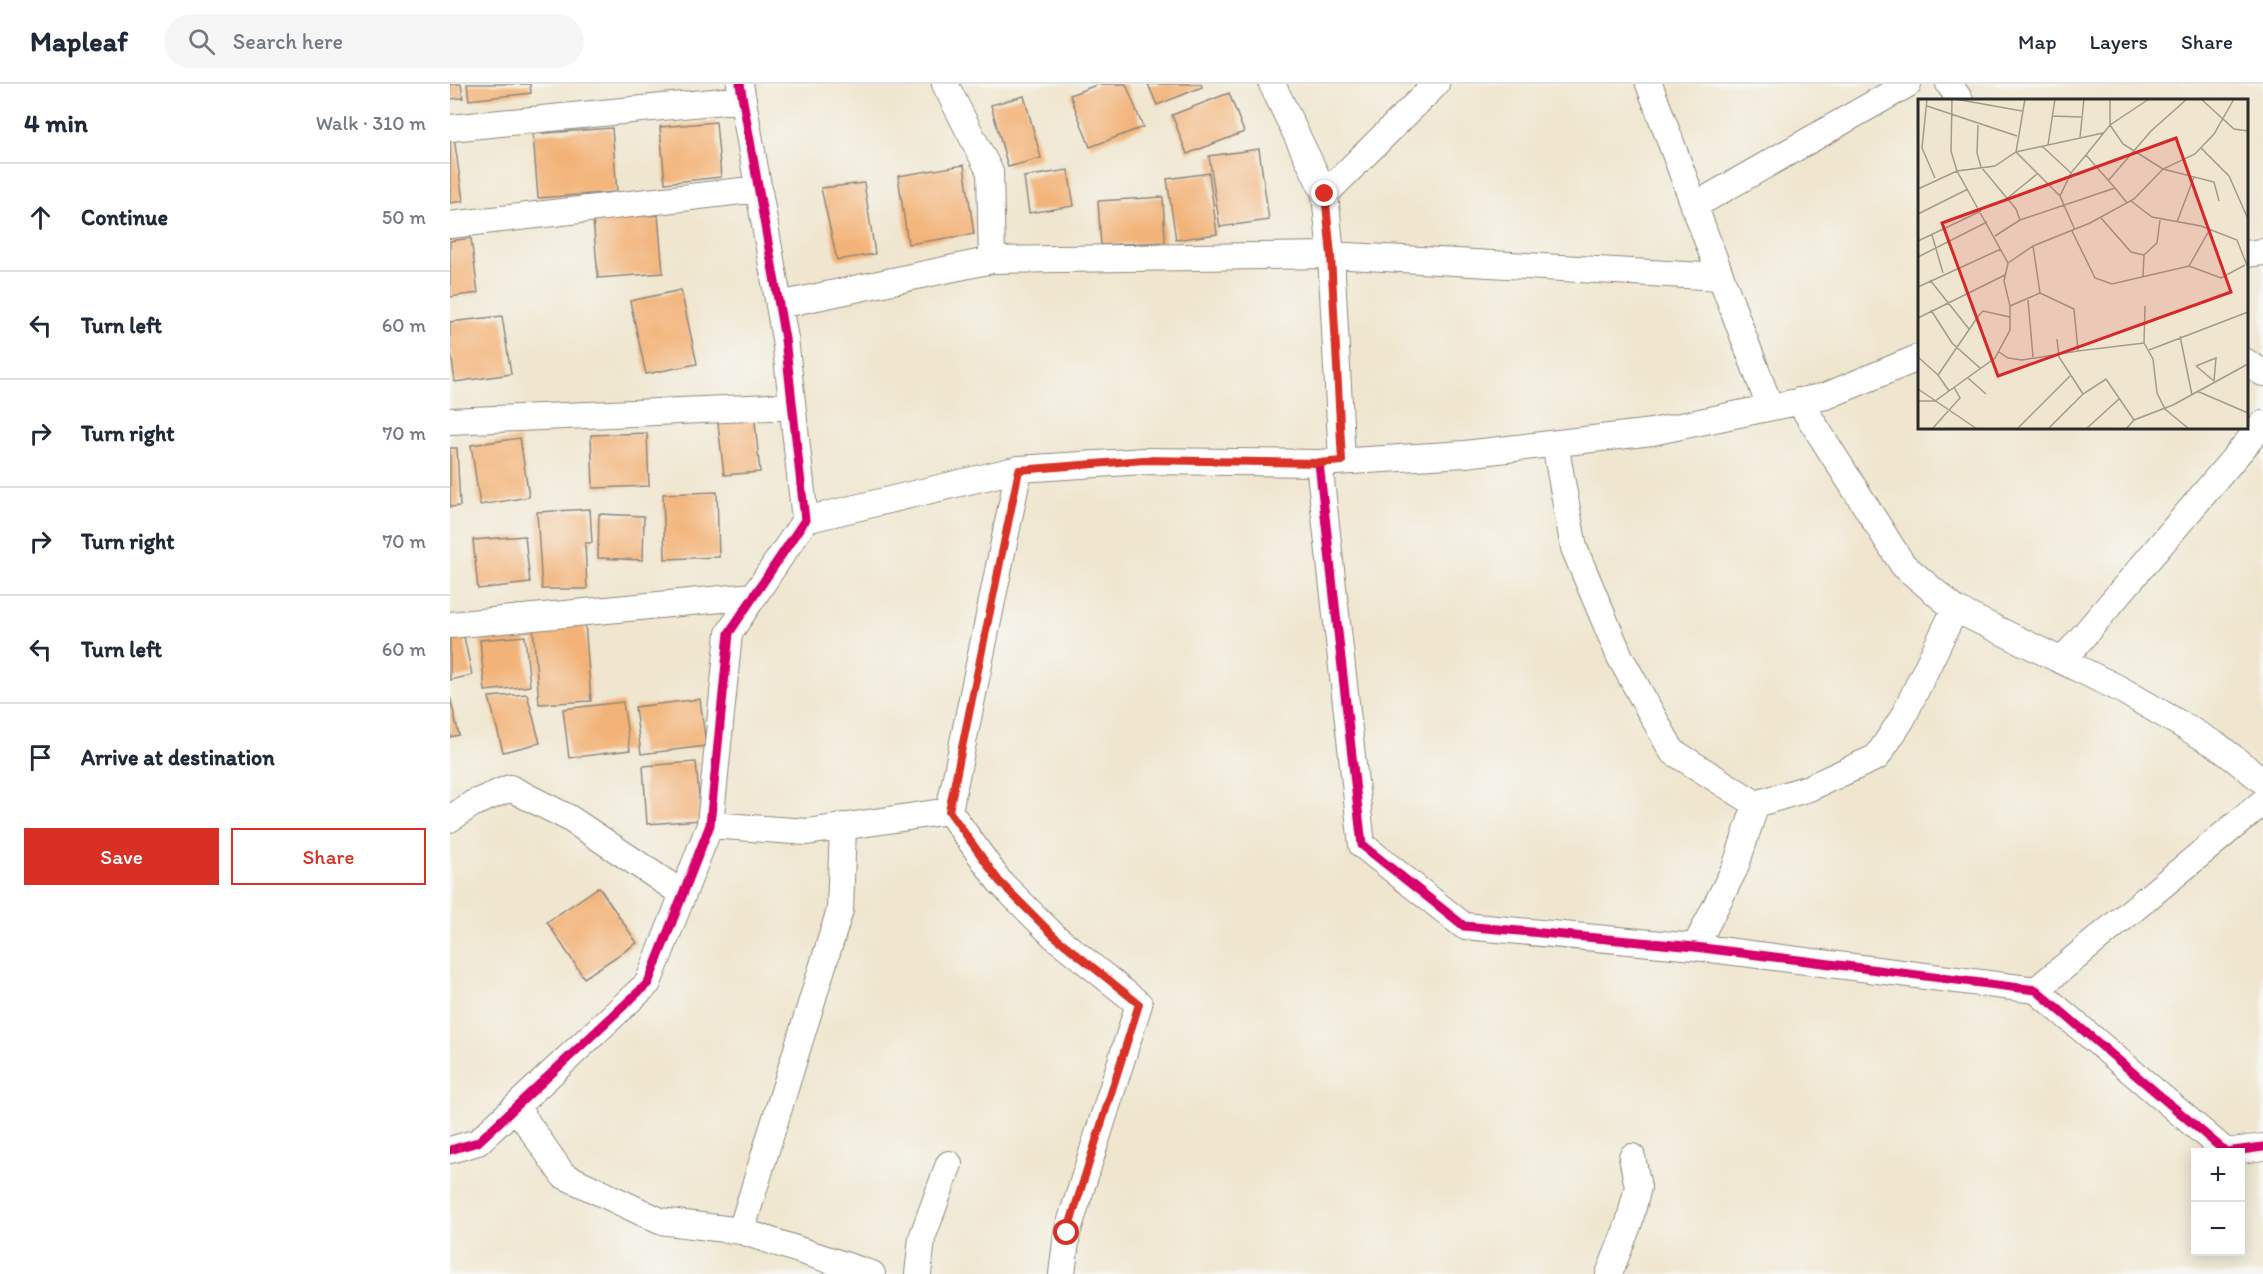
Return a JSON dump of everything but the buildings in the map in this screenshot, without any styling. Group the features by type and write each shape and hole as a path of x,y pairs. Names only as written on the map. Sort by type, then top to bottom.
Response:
{"street":[{"path":"945,84 990,172 992,260"},
{"path":"1272,84 1325,194 1331,255 1330,462 1362,845 1464,926 1695,946 2036,990 2226,1152 2263,1147"},
{"path":"1325,194 1436,84"},
{"path":"1649,84 1770,407"},
{"path":"1694,206 1908,84"},
{"path":"1949,84 1959,99"},
{"path":"450,128 742,92 779,305 805,520 729,633 710,825 648,983 478,1142 450,1150"},
{"path":"450,225 759,189"},
{"path":"2248,254 2263,252"},
{"path":"779,305 992,260 1331,255 1721,277"},
{"path":"805,520 1019,470 1144,460 1330,462 1465,454 1652,432 1826,396 1918,358"},
{"path":"2248,363 2263,373"},
{"path":"1799,401 1903,565 1955,609 2120,689 2218,746 2263,782"},
{"path":"450,421 792,406"},
{"path":"2062,661 2263,424"},
{"path":"1555,444 1574,548 1620,657 1672,751 1756,804 1809,788 1877,757 1902,719 1955,609"},
{"path":"1019,470 949,811 999,881 1054,936 1139,1004 1067,1233 1062,1274"},
{"path":"450,625 753,596"},
{"path":"450,819 472,804 510,788 569,818 683,894"},
{"path":"2036,990 2263,802"},
{"path":"1695,946 1735,868 1756,804"},
{"path":"710,825 807,832 949,811"},
{"path":"741,1231 840,910 843,826"},
{"path":"516,1107 563,1175 660,1221 741,1231 872,1274"},
{"path":"1609,1274 1629,1223 1638,1187 1632,1157"},
{"path":"918,1274 922,1238 949,1164"}],"cycle path":[{"path":"450,1150 478,1142 648,983 710,825 729,633 805,520 785,339 740,84"},
{"path":"1319,463 1362,845 1464,926 1695,947 2036,990 2226,1152 2263,1147"}],"route":[{"path":"1067,1233 1139,1004 1054,936 999,881 949,811 1019,470 1144,460 1319,463 1342,461 1331,255 1325,194"}]}
